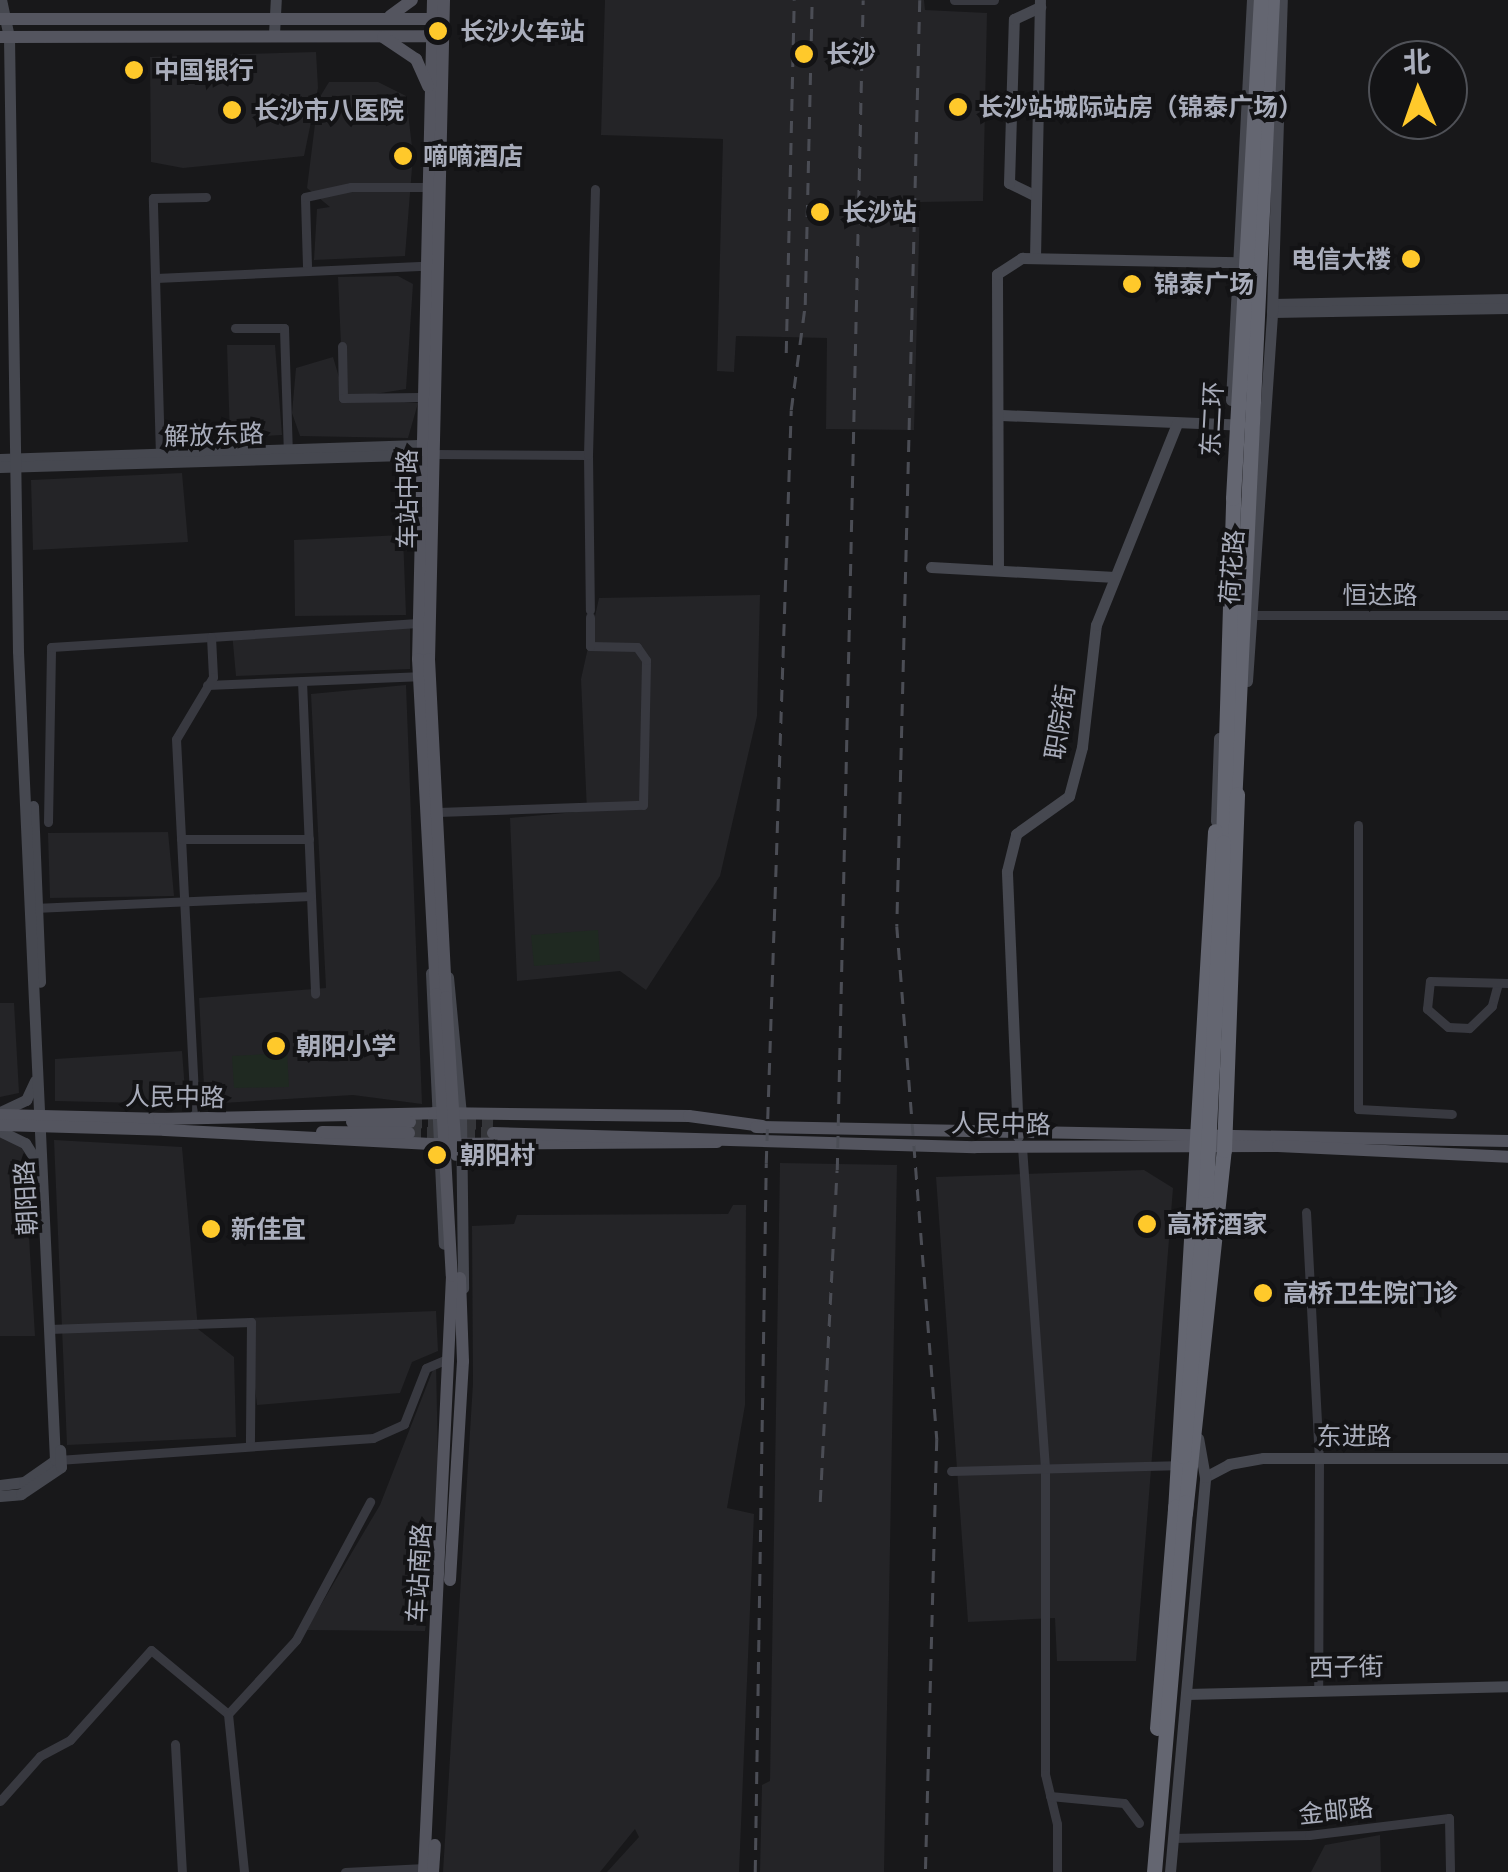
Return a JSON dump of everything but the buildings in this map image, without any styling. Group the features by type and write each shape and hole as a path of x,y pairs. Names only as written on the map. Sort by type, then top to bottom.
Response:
{"highway":[{"name":"东二环","path":"1230,758 1261,265 1265,19 1257,0"},
{"name":"东二环","path":"1183,1459 1228,842 1265,19 1277,0"},
{"path":"1154,1872 1180,1512 1216,820 1230,758"},
{"path":"1146,1872 1180,1512 1198,1438 1224,1144 1237,825 1230,758"}],"main road":[{"path":"383,19 412,0"},
{"name":"车站中路","path":"433,0 438,36 418,676 456,1277"},
{"name":"车站中路","path":"438,19 444,0"},
{"path":"5,19 438,36"},
{"path":"7,37 438,19"},
{"path":"376,34 416,59 430,92"},
{"name":"车站中路","path":"438,36 430,92 432,187 419,397 438,812 438,959"},
{"name":"人民中路","path":"0,1113 42,1122"},
{"path":"162,1125 195,1114 434,1113 689,1116 772,1132"},
{"name":"人民中路","path":"0,1128 42,1122 409,1127"},
{"path":"162,1125 436,1144 696,1144 772,1132"},
{"name":"人民中路","path":"494,1128 1199,1144 1508,1141"},
{"name":"人民中路","path":"1224,1144 1508,1157"},
{"name":"车站南路","path":"428,1871 456,1277"},
{"name":"车站南路","path":"428,1871 456,1304"}],"street":[{"name":"朝阳路","path":"1,0 7,37 19,462"},
{"path":"274,27 276,0"},
{"path":"954,0 994,0"},
{"path":"1216,820 1238,262 1257,0"},
{"name":"荷花路","path":"1237,825 1273,308 1277,0"},
{"path":"1035,258 1040,4"},
{"path":"1036,196 1010,184 1014,19 1040,4"},
{"name":"朝阳路","path":"7,37 34,908 58,1460"},
{"path":"307,266 306,197 351,187 432,187"},
{"path":"438,812 643,805 646,660 638,647 590,646 588,455 596,189"},
{"path":"160,454 153,198 206,197"},
{"path":"998,568 1001,415 992,402 996,274 1022,258 1238,262"},
{"path":"1261,265 1273,282"},
{"path":"156,278 425,266"},
{"path":"0,290 14,289"},
{"path":"1273,308 1508,299"},
{"path":"1273,308 1508,308"},
{"path":"234,328 284,328 288,450"},
{"path":"1256,347 1271,337"},
{"path":"342,346 343,398 419,397"},
{"path":"1001,415 1230,424"},
{"name":"职院街","path":"1020,1141 1007,871 1016,834 1069,796 1082,747 1096,625 1177,422"},
{"path":"423,451 588,455"},
{"name":"解放东路","path":"0,468 19,462 160,454 423,451"},
{"name":"解放东路","path":"0,458 19,462"},
{"path":"931,567 1115,577"},
{"name":"恒达路","path":"1252,616 1508,615"},
{"path":"48,822 51,646 418,623"},
{"path":"195,1114 176,740 207,685 211,637"},
{"path":"207,685 418,676"},
{"path":"302,681 315,994"},
{"path":"1358,825 1358,1109 1452,1114"},
{"path":"181,839 309,839"},
{"path":"34,908 184,906 311,896"},
{"name":"朝阳路","path":"34,908 36,1076 42,1122 41,1173 52,1329"},
{"path":"438,959 428,1001 436,1144 456,1304"},
{"path":"438,959 453,997 461,1114 456,1304"},
{"path":"1430,981 1503,983 1492,1006 1470,1028 1448,1027 1427,1009 1430,981"},
{"path":"0,1113 26,1100 36,1076"},
{"path":"0,1128 25,1143 41,1173"},
{"path":"1020,1141 1045,1467 1040,1609 1057,1872"},
{"path":"1306,1212 1320,1459 1318,1690"},
{"path":"52,1329 251,1322 250,1446"},
{"path":"0,1485 24,1482 58,1460 373,1438 404,1424 426,1368 451,1358"},
{"path":"1170,1872 1205,1478 1198,1438"},
{"name":"东进路","path":"1205,1478 1229,1464 1320,1459 1508,1458"},
{"path":"951,1472 1183,1459"},
{"path":"0,1496 21,1494 61,1467 58,1460"},
{"path":"228,1714 296,1640 370,1502"},
{"path":"0,1801 40,1756 70,1740 151,1650 228,1714 244,1872"},
{"name":"西子街","path":"1186,1694 1508,1686"},
{"path":"174,1744 182,1872"},
{"path":"1050,1796 1124,1804 1140,1823"},
{"name":"金邮路","path":"1173,1838 1308,1835 1449,1818 1450,1872"},
{"path":"346,1872 428,1871"}],"shaded area":[{"name":"长沙站","path":"605,0 924,0 925,10 987,13 983,201 920,202 914,430 826,429 827,338 736,336 734,372 717,371 723,139 601,135"},
{"name":"长沙市八医院","path":"316,52 318,88 304,156 183,168 151,162 150,57"},
{"path":"329,82 378,82 406,96 413,155 405,256 314,260 317,209 330,207 307,188 318,100"},
{"path":"398,276 413,284 406,389 350,398 418,403 408,438 300,436 292,413 296,368 333,357 343,391 338,277"},
{"path":"227,345 275,345 282,435 230,438"},
{"path":"182,473 188,542 33,550 31,480"},
{"path":"403,535 406,615 295,616 294,540"},
{"path":"760,595 757,716 720,876 646,990 620,971 517,981 510,818 587,811 581,679 599,598"},
{"path":"410,621 410,669 236,676 232,632"},
{"path":"406,685 422,1104 353,1095 205,1104 199,998 326,988 311,694"},
{"path":"168,832 174,896 50,898 48,833"},
{"path":"598,930 600,961 534,966 531,935"},
{"path":"0,1003 14,1003 19,1093 0,1097"},
{"path":"182,1051 186,1104 55,1101 55,1059"},
{"path":"287,1053 289,1087 234,1088 232,1056"},
{"path":"0,1137 23,1138 35,1336 0,1336"},
{"path":"54,1140 182,1147 198,1329 234,1357 236,1437 67,1445"},
{"path":"780,1163 897,1165 884,1872 760,1872 762,1785 770,1781"},
{"path":"1144,1170 1173,1188 1136,1661 1057,1661 1055,1618 968,1622 936,1177"},
{"path":"733,1205 746,1205 745,1405 727,1508 754,1514 739,1872 607,1872 639,1837 635,1829 600,1872 443,1872 473,1383 472,1226 514,1224 517,1215 728,1214"},
{"path":"436,1311 438,1351 412,1362 400,1393 257,1405 247,1318"},
{"path":"436,1362 439,1516 425,1631 306,1630 380,1505"},
{"path":"1380,1835 1381,1872 1311,1872 1325,1845"}],"tunnel":[{"path":"410,1122 493,1124"},
{"path":"409,1133 493,1133"}],"railway":[{"path":"786,353 794,0"},
{"path":"755,1872 766,1163 791,410 805,305 812,0"},
{"path":"820,1502 837,1170 863,0"},
{"path":"920,0 897,926 937,1439 926,1872"}],"place":[{"name":"长沙火车站","path":"438,31"},
{"name":"长沙","path":"804,54"},
{"name":"中国银行","path":"134,70"},
{"name":"长沙站城际站房（锦泰广场）","path":"958,107"},
{"name":"长沙市八医院","path":"232,110"},
{"name":"嘀嘀酒店","path":"403,156"},
{"name":"长沙站","path":"820,212"},
{"name":"电信大楼","path":"1411,259"},
{"name":"锦泰广场","path":"1132,284"},
{"name":"朝阳小学","path":"276,1046"},
{"name":"朝阳村","path":"437,1155"},
{"name":"高桥酒家","path":"1147,1224"},
{"name":"新佳宜","path":"211,1229"},
{"name":"高桥卫生院门诊","path":"1263,1293"}]}
